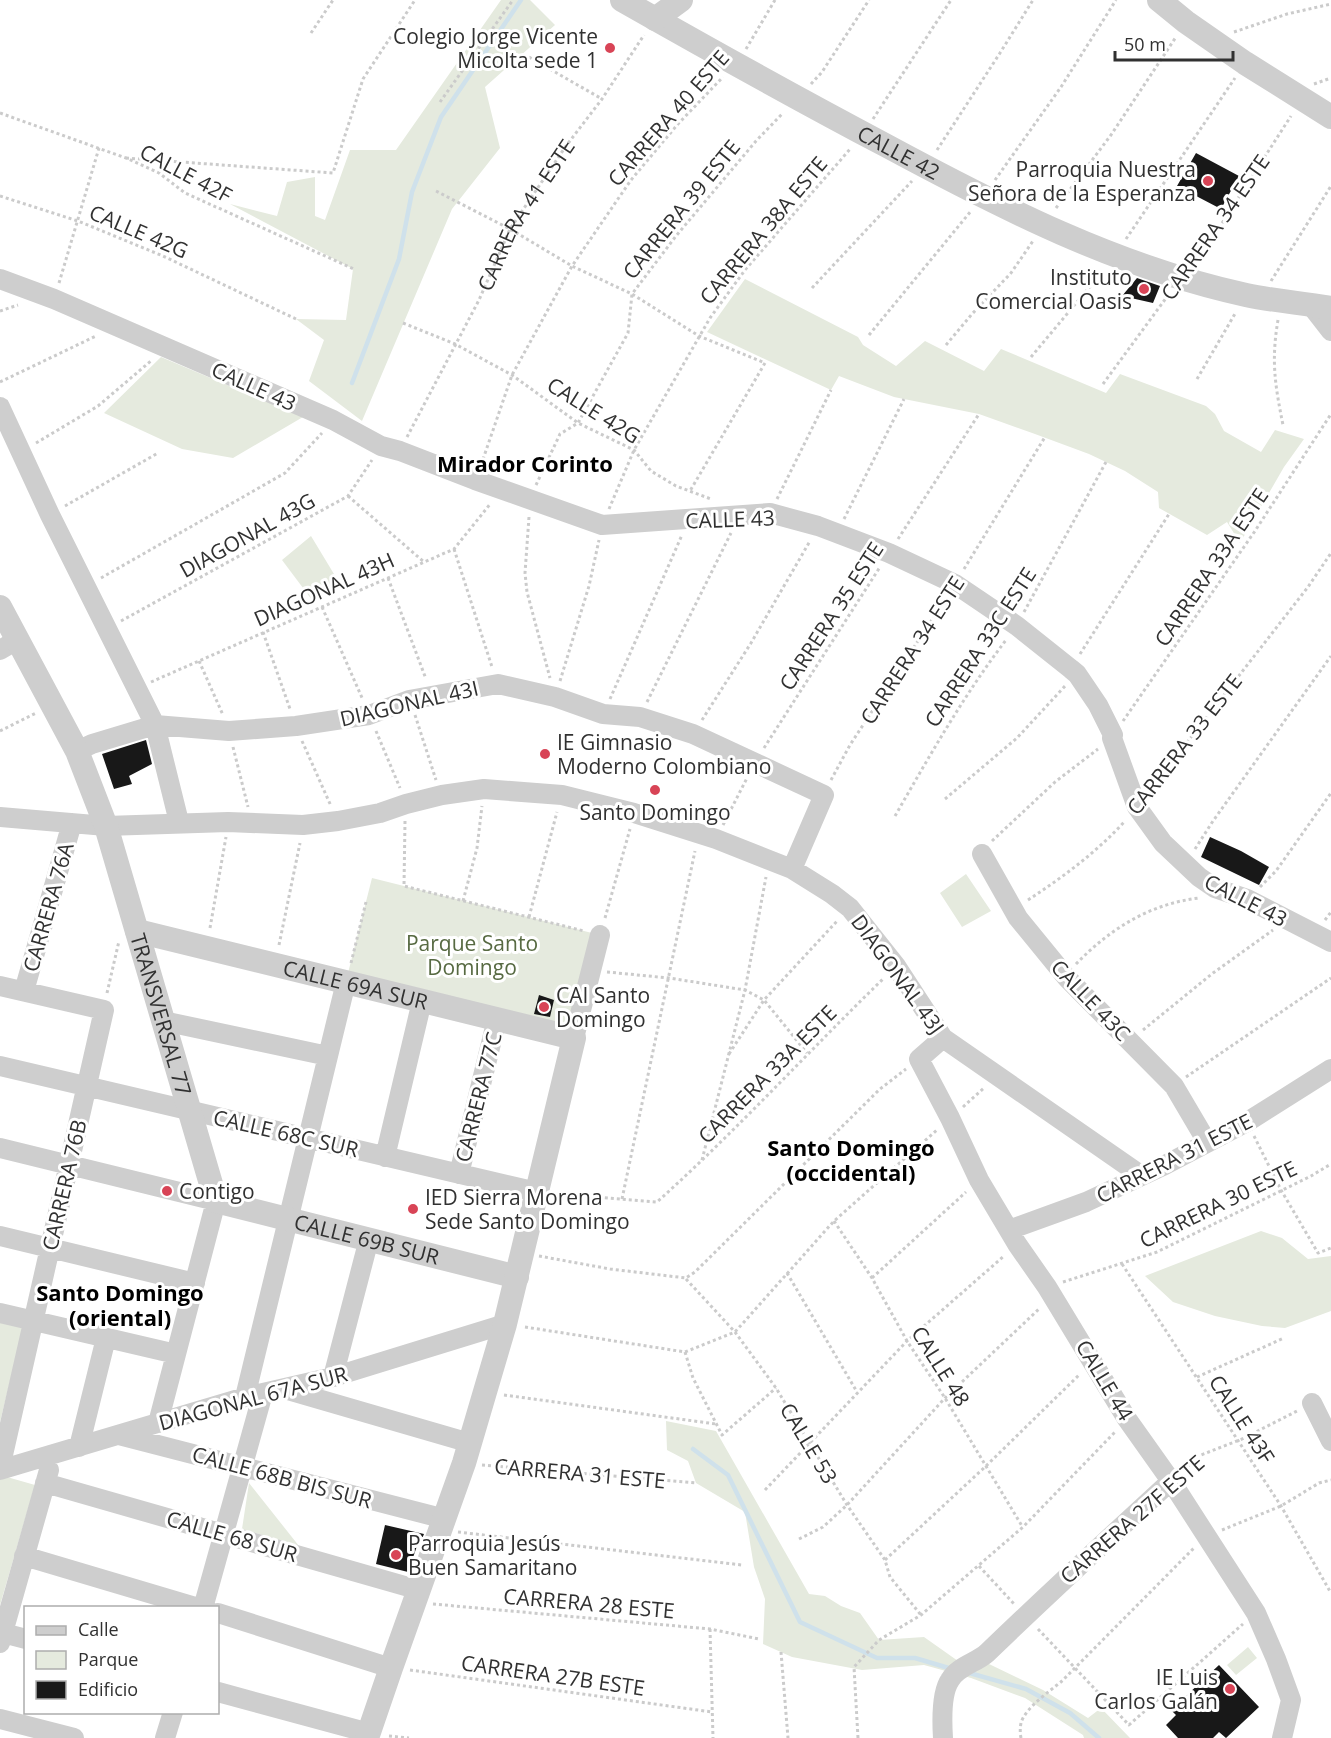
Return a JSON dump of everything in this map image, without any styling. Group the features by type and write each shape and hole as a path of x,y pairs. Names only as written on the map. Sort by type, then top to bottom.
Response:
{"street":[{"name":"CALLE 42","path":"622,0 863,133 1043,226 1116,256 1181,278 1263,298 1320,306"},
{"path":"655,19 681,0"},
{"path":"1159,0 1245,63 1331,117"},
{"name":"CALLE 43","path":"0,279 54,299 333,420 390,448 602,525 770,513 827,530 888,553 955,584 1017,626 1074,672 1098,705 1113,736 1137,807 1163,843 1199,877 1215,888 1247,899 1331,942"},
{"path":"1320,306 1331,332"},
{"path":"0,407 50,515 155,725 179,822 106,826 0,817"},
{"name":"TRANSVERSAL 77","path":"0,607 9,645 52,706 77,751 106,826 129,932 164,1022 216,1201"},
{"name":"DIAGONAL 43I","path":"155,725 229,731 296,726 369,715 432,694 498,684 555,698 603,714 640,717 693,734 824,795"},
{"path":"77,751 92,744 155,725"},
{"name":"DIAGONAL 43J","path":"179,822 303,825 380,813 441,795 484,789 562,795 634,813 707,837 792,869 850,908 896,966 943,1038 1142,1176"},
{"path":"792,869 824,795"},
{"name":"CARRERA 76A","path":"24,991 72,823"},
{"name":"CALLE 43C","path":"982,854 1013,909 1066,978 1174,1086 1207,1142"},
{"name":"CALLE 69A SUR","path":"129,932 206,948 574,1038"},
{"path":"219,1692 369,1736 467,1453 505,1324 600,935"},
{"path":"202,1606 263,1393 289,1219 346,982"},
{"path":"0,986 104,1010"},
{"path":"385,1157 422,1000"},
{"name":"CARRERA 76B","path":"0,1469 104,1010"},
{"name":"CARRERA 77C","path":"459,1174 497,1019"},
{"path":"164,1022 328,1056"},
{"path":"919,1059 943,1038"},
{"name":"CALLE 44","path":"919,1059 979,1180 1013,1237 1050,1292 1127,1419 1171,1481 1256,1613 1276,1659 1290,1700 1282,1738"},
{"name":"CALLE 68C SUR","path":"0,1066 537,1192"},
{"name":"CARRERA 31 ESTE","path":"1013,1237 1166,1165 1247,1122 1331,1069"},
{"path":"0,1148 216,1201 158,1423"},
{"name":"CALLE 69B SUR","path":"216,1201 517,1277"},
{"path":"0,1236 195,1282"},
{"path":"333,1377 369,1239"},
{"path":"0,1313 176,1354"},
{"name":"DIAGONAL 67A SUR","path":"0,1469 263,1393 333,1377 505,1324"},
{"path":"79,1447 106,1338"},
{"path":"263,1393 467,1453"},
{"path":"1312,1403 1331,1441"},
{"name":"CALLE 68B BIS SUR","path":"119,1435 243,1467 443,1525"},
{"path":"24,1639 2,1638 53,1454"},
{"name":"CARRERA 27F ESTE","path":"943,1738 942,1713 950,1680 963,1666 984,1656 1025,1615 1171,1481"},
{"name":"CALLE 68 SUR","path":"45,1483 224,1533 417,1596"},
{"path":"24,1556 194,1606"},
{"path":"219,1613 391,1668"},
{"path":"165,1738 173,1714"},
{"path":"0,1719 74,1738"}],"path":[{"path":"311,33 333,0"},
{"path":"126,158 333,173 363,79 416,0"},
{"path":"440,102 513,0"},
{"name":"CARRERA 40 ESTE","path":"475,480 512,375 572,266 631,180 678,124 737,63 775,0"},
{"name":"CARRERA 39 ESTE","path":"555,698 526,592 525,573 530,499 560,434 578,423 628,333 632,294 675,237 756,141 822,72 869,0"},
{"name":"CARRERA 38A ESTE","path":"555,698 589,586 602,525 634,450 710,318 745,270 863,133 951,0"},
{"path":"869,334 983,197 1060,87 1116,0"},
{"path":"1213,39 1287,14 1331,4"},
{"name":"CARRERA 41 ESTE","path":"390,448 455,344 479,300 510,229 566,146 602,99 655,19"},
{"path":"946,345 1011,273 1111,135 1186,22"},
{"path":"529,57 602,99"},
{"path":"1031,357 1116,256 1153,197 1245,63"},
{"name":"CARRERA 34 ESTE","path":"1103,384 1208,245 1309,87 1331,78"},
{"name":"CALLE 42F","path":"0,113 126,158 159,173 185,193 354,269"},
{"path":"54,299 99,148"},
{"path":"1197,379 1212,351 1263,298 1331,186"},
{"path":"436,191 510,229 572,266 632,294 699,336 765,363 690,491"},
{"name":"CALLE 42G","path":"0,196 78,221 163,256 296,319"},
{"path":"1263,298 1274,346 1274,382 1283,425"},
{"name":"CALLE 42G","path":"403,324 455,344 512,375 578,423 634,450 651,471 676,486 712,499"},
{"path":"0,382 117,327"},
{"path":"21,451 98,406 166,348"},
{"path":"770,513 831,390"},
{"path":"693,734 827,530 904,399"},
{"name":"CARRERA 35 ESTE","path":"622,1199 669,978 707,837 979,414"},
{"name":"CARRERA 33A ESTE","path":"982,854 996,836 1055,782 1113,736 1256,531 1331,414"},
{"path":"86,586 285,473 333,420"},
{"name":"CARRERA 34 ESTE","path":"824,795 850,745 955,584 1045,437"},
{"name":"DIAGONAL 43G","path":"107,629 348,496 390,448"},
{"path":"50,515 158,453"},
{"name":"CARRERA 33C ESTE","path":"896,816 939,740 984,669 1017,626 1106,462"},
{"name":"DIAGONAL 43H","path":"136,689 454,549 503,489"},
{"path":"348,496 424,562"},
{"path":"945,799 1017,738 1074,672 1170,514"},
{"path":"640,717 740,515"},
{"path":"603,714 690,519"},
{"path":"454,549 498,684"},
{"name":"CARRERA 33 ESTE","path":"1013,909 1054,883 1106,841 1137,807 1308,587 1331,553"},
{"path":"388,578 432,694"},
{"path":"1186,863 1213,821 1331,656"},
{"path":"409,700 441,795"},
{"path":"0,731 52,706"},
{"path":"463,901 477,848 484,789"},
{"path":"1247,899 1276,871 1331,793"},
{"path":"529,917 562,795"},
{"path":"406,804 404,886 600,935 634,813"},
{"path":"206,948 228,822"},
{"path":"276,965 303,825"},
{"path":"702,1162 745,990 769,860"},
{"path":"1076,963 1115,929 1145,911 1182,900 1202,897"},
{"path":"346,982 366,902"},
{"path":"727,1057 764,1000 850,908"},
{"path":"1130,1041 1213,973 1286,920"},
{"path":"104,1010 129,932"},
{"name":"CARRERA 33A ESTE","path":"622,1199 657,1202 702,1162 807,1053 896,966"},
{"path":"590,970 669,978 745,990 764,1000 807,1053"},
{"path":"1174,1086 1331,978"},
{"path":"523,1253 610,1269 686,1278 695,1272 880,1089 919,1059"},
{"path":"505,1324 685,1352 735,1332 834,1221 998,1076"},
{"path":"1247,1122 1281,1190 1318,1254 1331,1248"},
{"name":"CARRERA 30 ESTE","path":"799,1539 823,1527 847,1505 945,1398 1050,1292 1122,1263 1157,1252 1331,1164"},
{"path":"872,1278 979,1180"},
{"path":"537,1192 622,1199"},
{"name":"CALLE 48","path":"834,1221 872,1278 907,1341 945,1398 1023,1527"},
{"path":"765,1490 857,1392 1013,1237"},
{"name":"CALLE 43F","path":"1122,1263 1281,1506 1331,1593"},
{"path":"787,1273 857,1392"},
{"name":"CALLE 53","path":"686,1278 735,1332 776,1388 847,1505 885,1560 890,1577 921,1615"},
{"path":"1197,1377 1284,1338"},
{"path":"685,1352 693,1378 722,1435 776,1388"},
{"path":"885,1560 986,1466 1093,1361"},
{"path":"484,1392 716,1424"},
{"name":"CARRERA 27F ESTE","path":"1171,1481 1201,1455 1238,1441 1312,1403"},
{"path":"858,1738 854,1667 879,1640 921,1615 1023,1527 1127,1419"},
{"name":"CARRERA 31 ESTE","path":"467,1453 696,1483"},
{"path":"1021,1738 1020,1725 1033,1706 1206,1536 1281,1506 1319,1483 1331,1480"},
{"path":"443,1525 742,1565"},
{"path":"979,1566 1129,1725 1256,1613"},
{"name":"CARRERA 28 ESTE","path":"417,1596 710,1629 759,1639"},
{"path":"710,1629 713,1738"},
{"path":"781,1652 788,1738"},
{"name":"CARRERA 27B ESTE","path":"391,1668 712,1712"}],"green space":[{"path":"501,0 530,0 555,25 485,87 500,148 452,209 362,421 309,381 324,340 296,319 346,320 353,269 230,204 277,216 287,182 315,177 315,216 325,220 350,150 396,150"},
{"path":"745,279 858,337 863,345 896,366 925,341 984,371 1001,349 1106,393 1120,374 1206,406 1215,414 1224,431 1261,452 1275,430 1304,439 1284,467 1240,543 1227,522 1207,535 1159,508 1158,492 1125,471 1089,454 979,414 894,397 839,376 831,390 707,332"},
{"path":"161,357 303,417 233,458 182,449 104,413"},
{"path":"311,536 337,579 312,600 282,560"},
{"path":"966,874 991,911 962,927 940,893"},
{"name":"Parque Santo Domingo","path":"372,878 596,934 572,1033 347,977"},
{"path":"1261,1231 1282,1238 1308,1259 1331,1256 1331,1311 1285,1328 1262,1326 1215,1316 1173,1302 1145,1276"},
{"path":"0,1322 23,1328 0,1422"},
{"path":"666,1421 716,1431 809,1594 825,1596 841,1606 860,1613 879,1640 924,1637 958,1661 968,1664 989,1664 1043,1690 1088,1718 1101,1708 1130,1738 1084,1738 1083,1735 1025,1698 971,1678 924,1665 862,1670 792,1657 763,1644 765,1599 754,1567 745,1512 696,1483 688,1461 667,1450"},
{"path":"0,1475 35,1485 0,1605"},
{"path":"249,1483 299,1546 242,1529"},
{"path":"1248,1647 1257,1658 1236,1675 1227,1665"}],"building":[{"name":"Parroquia Nuestra Señora de la Esperanza","path":"1196,153 1239,176 1221,209 1177,186"},
{"name":"Instituto Comercial Oasis","path":"1137,278 1160,286 1153,303 1122,296"},
{"path":"146,740 152,764 129,776 132,784 114,789 102,754"},
{"path":"1210,837 1269,867 1259,885 1201,857"},
{"name":"CAI Santo Domingo","path":"539,995 554,1000 550,1017 534,1014"},
{"name":"Parroquia Jesús Buen Samaritano","path":"385,1525 424,1534 408,1572 376,1564"},
{"path":"1219,1665 1259,1707 1226,1738 1219,1732 1213,1738 1178,1738 1166,1725 1176,1715 1171,1710"}],"waterway":[{"path":"352,383 399,259 412,192 441,117 521,0"},
{"path":"693,1449 728,1475 800,1622 877,1658 915,1658 952,1669"},
{"path":"966,1672 1026,1689 1070,1713 1099,1738"}],"place":[{"name":"Colegio Jorge Vicente Micolta sede 1","path":"610,48"},
{"name":"Parroquia Nuestra Señora de la Esperanza","path":"1208,181"},
{"name":"Instituto Comercial Oasis","path":"1144,289"},
{"name":"IE Gimnasio Moderno Colombiano","path":"545,754"},
{"name":"Santo Domingo","path":"655,790"},
{"name":"CAI Santo Domingo","path":"544,1007"},
{"name":"Contigo","path":"167,1191"},
{"name":"IED Sierra Morena Sede Santo Domingo","path":"413,1209"},
{"name":"Parroquia Jesús Buen Samaritano","path":"396,1555"},
{"name":"IE Luis Carlos Galán","path":"1230,1689"}],"district":[{"name":"Mirador Corinto","path":"525,463"},
{"name":"Santo Domingo (occidental)","path":"851,1160"},
{"name":"Santo Domingo (oriental)","path":"120,1304"}]}
